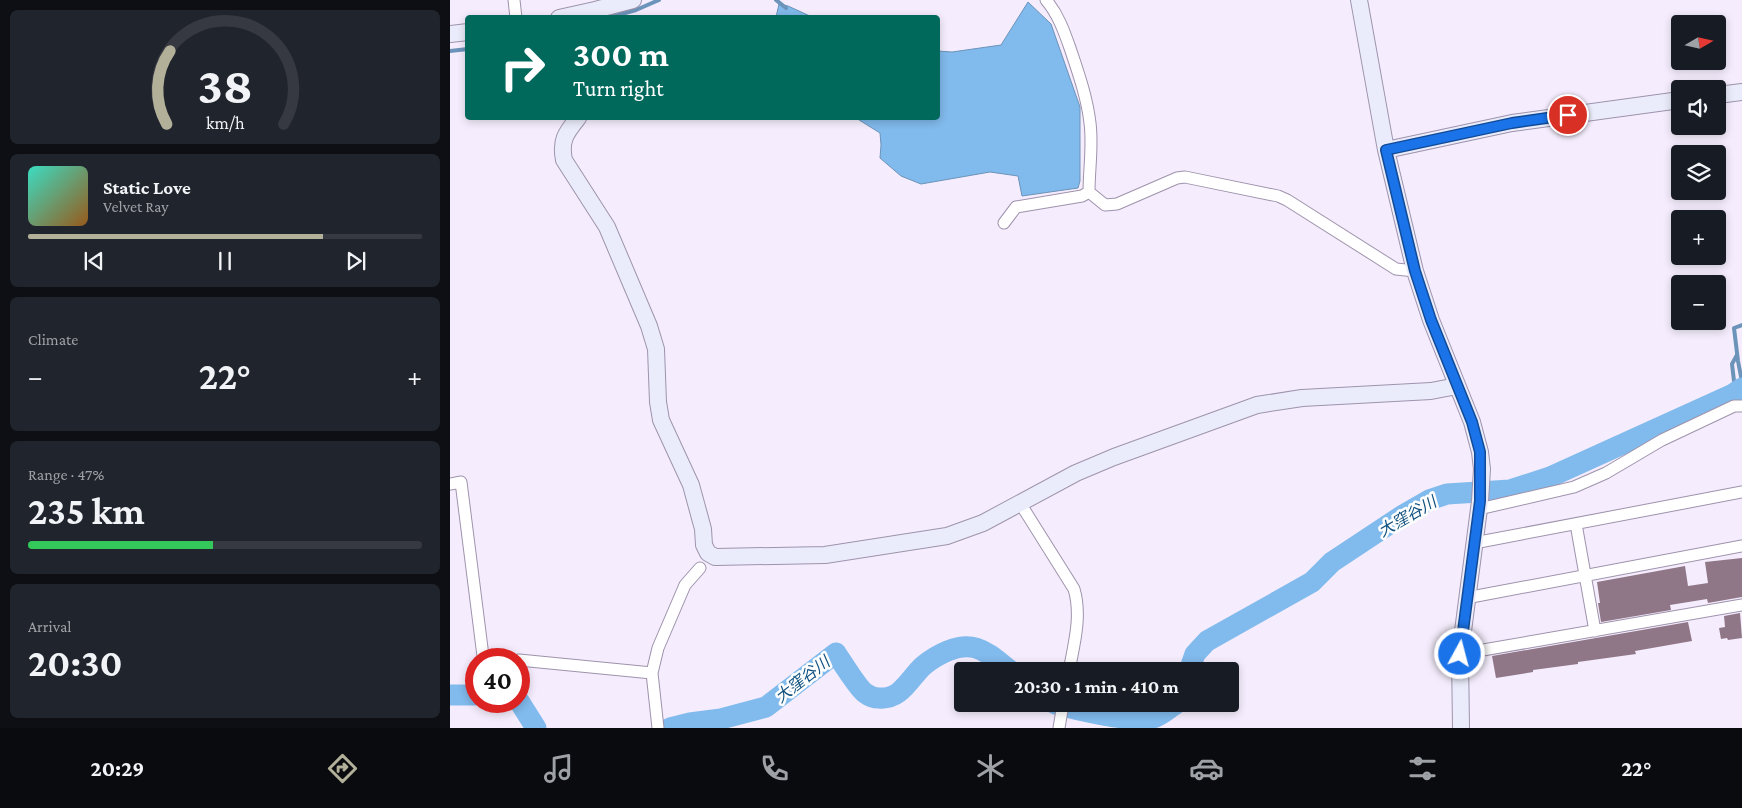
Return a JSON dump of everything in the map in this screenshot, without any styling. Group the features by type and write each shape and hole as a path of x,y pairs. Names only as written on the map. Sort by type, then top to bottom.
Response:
{"street":[{"path":"514,0 516,15"},
{"path":"571,15 632,0"},
{"path":"1046,0 1052,6 1062,25 1081,79 1086,101 1091,145 1089,192"},
{"path":"1359,0 1386,150 1415,271 1431,320 1477,436 1480,452 1480,499 1460,654 1461,728"},
{"path":"450,34 465,32"},
{"path":"1726,94 1742,92"},
{"path":"1386,150 1512,123 1671,101"},
{"path":"576,120 565,135 562,148 564,160 607,227 649,326 656,349 658,402 661,420 692,485 703,529 704,545 708,553 714,557 817,556 948,536 983,523 1076,472 1257,405 1302,398 1431,391 1457,386"},
{"path":"1089,192 1105,205 1117,204 1177,178 1185,177 1278,196 1396,269 1415,271"},
{"path":"1004,223 1016,208 1082,196 1089,192"},
{"path":"1480,499 1574,487 1606,473 1662,440 1734,406 1742,406"},
{"path":"450,484 461,482 482,648"},
{"path":"1474,543 1742,492"},
{"path":"1020,503 1074,589 1079,615 1071,662"},
{"path":"1576,524 1595,630"},
{"path":"1466,598 1742,546"},
{"path":"658,727 652,673 658,648 685,585 700,568"},
{"path":"1460,654 1742,605"},
{"path":"530,661 652,673"},
{"path":"1059,728 1062,712"}],"water":[{"path":"1028,2 1051,24 1080,107 1080,181 1078,188 1022,196 1018,176 990,172 921,184 901,176 880,158 880,133 859,120 940,120 940,51 952,52 1001,45"},
{"path":"779,4 808,15 776,15"}],"building":[{"path":"1742,558 1742,597 1708,603 1707,599 1670,605 1671,610 1601,622 1597,582 1685,566 1688,586 1708,583 1705,562"},
{"path":"1740,613 1742,638 1721,639 1719,628 1725,627 1724,616"},
{"path":"1688,622 1692,641 1635,651 1636,654 1578,662 1578,664 1533,670 1533,672 1496,678 1492,656"}],"waterway":[{"path":"618,15 636,10 659,0"},
{"path":"776,0 786,8"},
{"path":"450,51 465,49"},
{"path":"1742,325 1734,328 1742,382"},
{"path":"1737,355 1732,364 1734,381 1742,387"},
{"name":"大窪谷川","path":"1192,662 1195,654 1207,641 1312,582 1332,562 1429,500 1447,494 1510,490 1550,477 1733,394 1742,388"},
{"name":"大窪谷川","path":"670,728 721,719 766,707 836,653 862,690 868,695 877,698 893,696 904,688 923,666 948,651 962,647 976,648 999,662"},
{"name":"大窪谷川","path":"450,695 465,695"},
{"name":"大窪谷川","path":"1090,712 1132,719 1153,718 1165,712"},
{"name":"大窪谷川","path":"527,713 536,728"}],"route":[{"path":"1460,654 1482,488 1480,452 1472,422 1431,320 1415,271 1386,150 1474,130 1568,115"}]}
